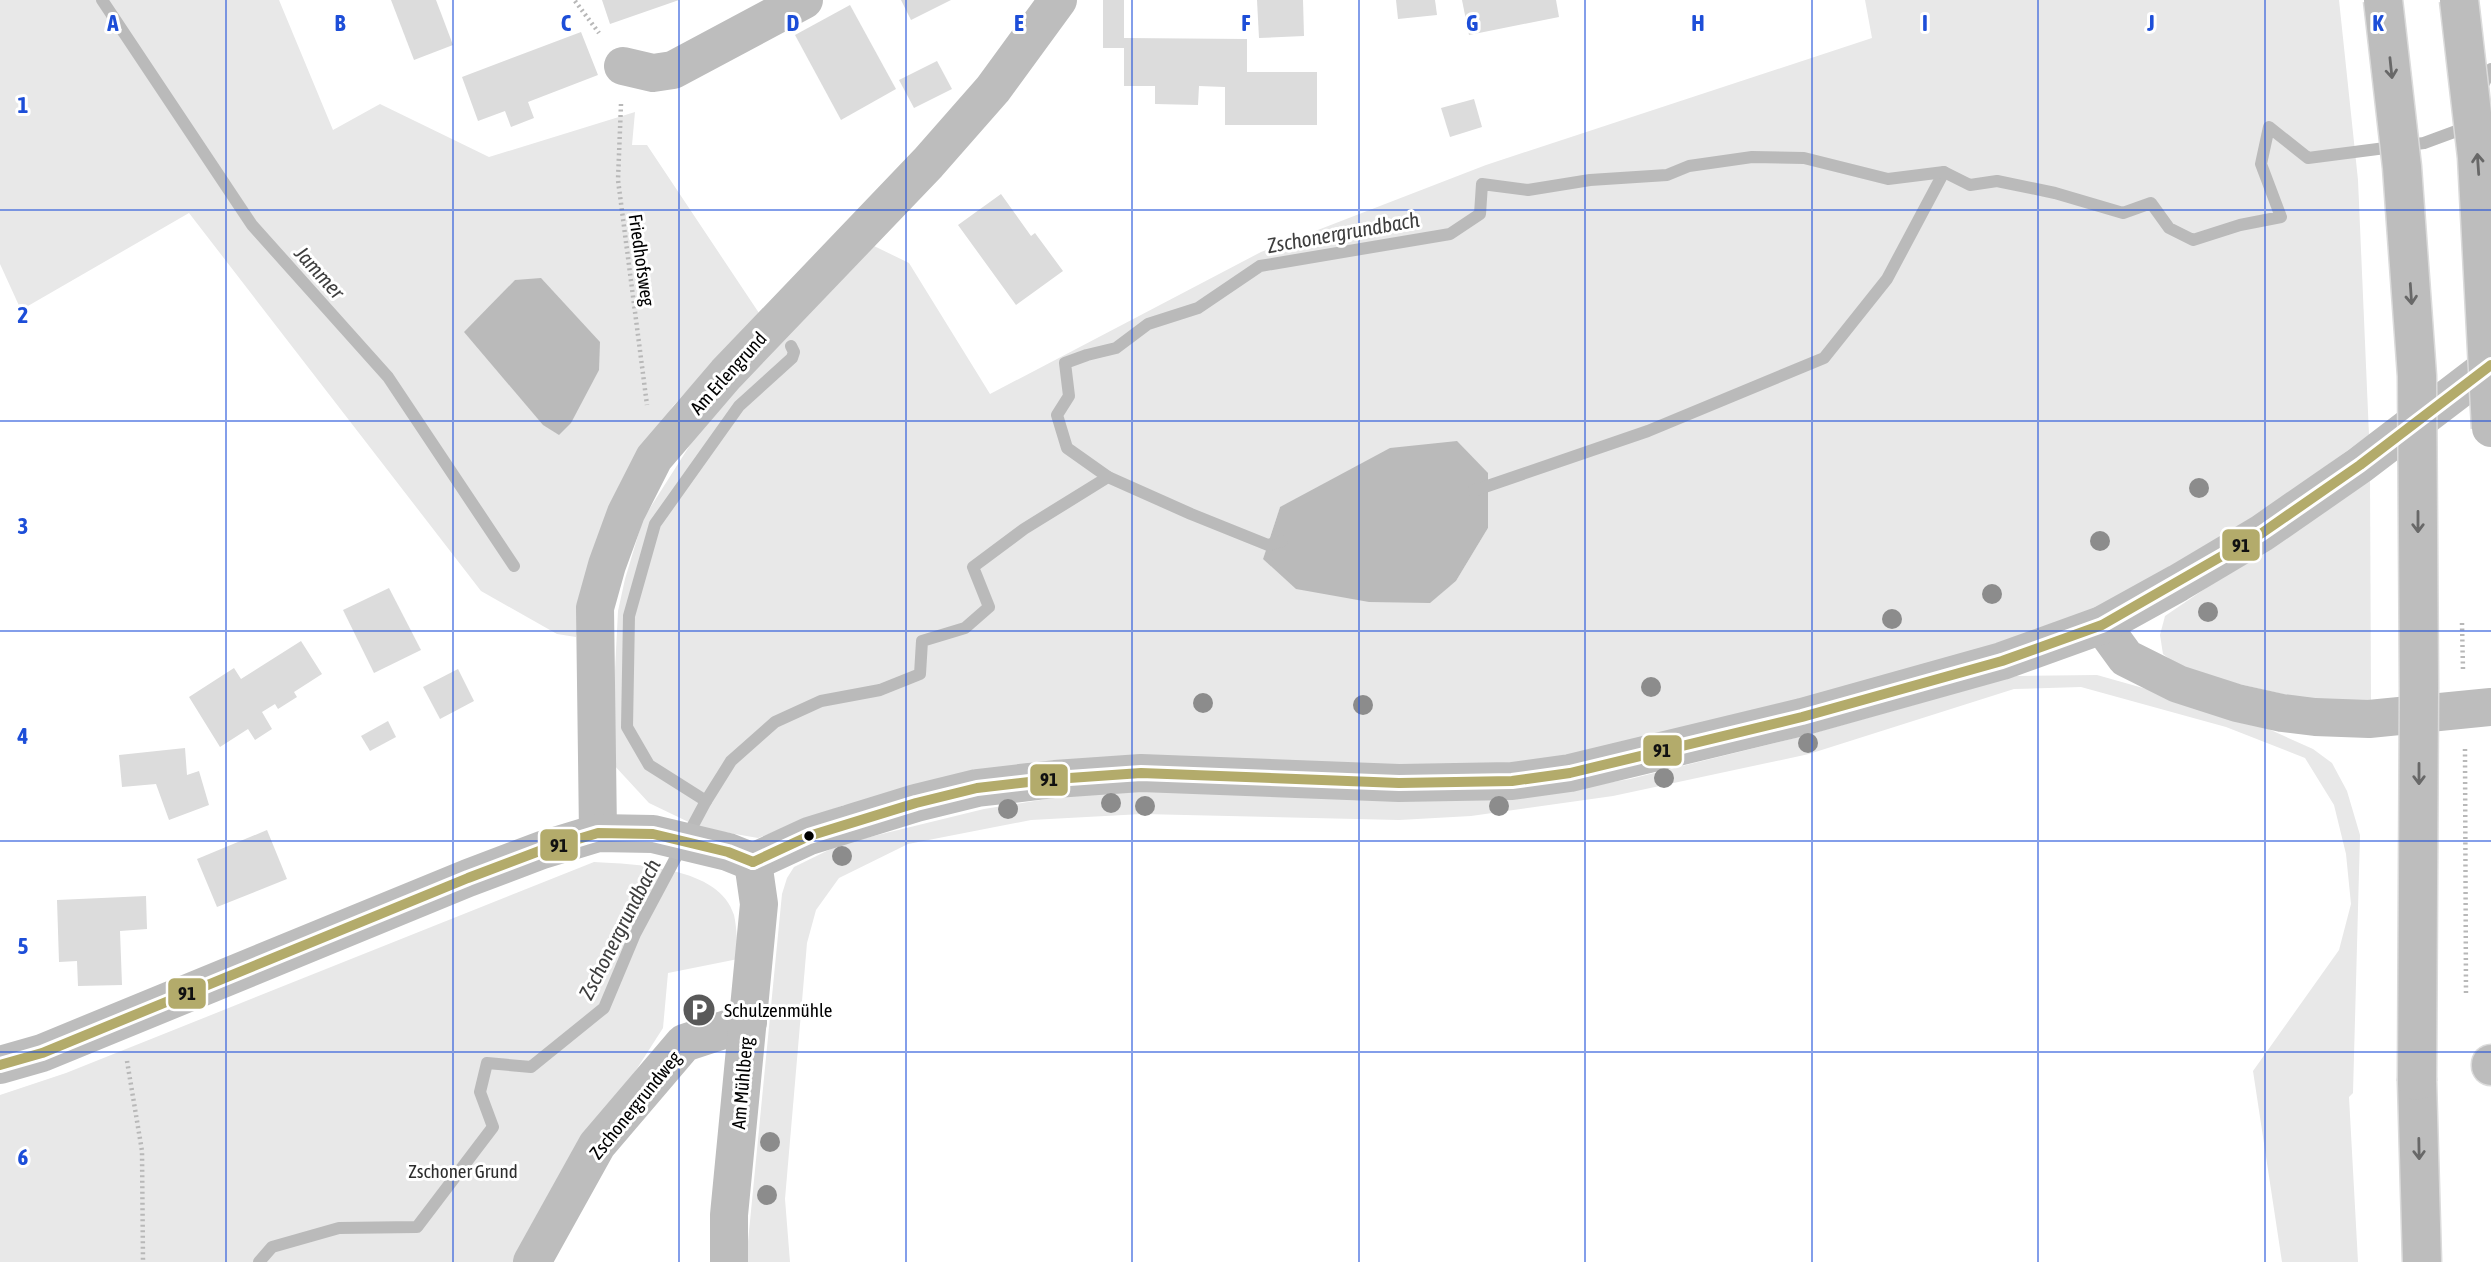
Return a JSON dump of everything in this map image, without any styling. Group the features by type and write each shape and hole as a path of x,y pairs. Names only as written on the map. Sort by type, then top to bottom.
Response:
{"main road":[{"path":"623,66 653,73 673,70 804,0"},
{"name":"Am Erlengrund","path":"598,833 595,608 626,513 654,458 726,374 928,163 993,89 1058,0"},
{"path":"2383,0 2402,167 2417,376 2417,1081 2421,1262"},
{"path":"2459,0 2477,157 2490,363 2491,428"},
{"path":"0,1065 43,1053 468,878 542,850 598,833 653,834 740,857 916,803 977,788 1042,780 1141,773 1399,783 1512,781 1570,773 1815,713 2003,660 2102,625 2262,533 2360,465 2491,365"},
{"path":"2102,625 2126,658 2178,684 2236,703 2282,713 2315,718 2369,719 2491,707"},
{"name":"Am Mühlberg","path":"729,1262 729,1216 759,904 740,857"},
{"name":"Zschonergrundweg","path":"533,1262 597,1145 684,1044 748,1022"}],"path":[{"name":"Friedhofsweg","path":"623,66 618,180 654,458"},
{"path":"120,1021 142,1152 143,1262"}],"green space":[{"path":"0,0 279,0 333,130 380,104 489,157 635,112 632,145 647,145 759,313 673,406 640,458 576,637 557,634 481,591 189,213 21,310 0,264"},
{"path":"1865,0 2339,0 2358,180 2369,435 2247,523 2091,613 1988,648 1794,703 1565,759 844,805 758,838 701,828 649,803 613,764 612,730 618,611 643,519 697,434 737,385 874,246 909,263 990,394 1261,252 1486,165 1872,38","holes":["1488,473 1488,528 1456,581 1430,602 1263,559 1280,507"]},
{"path":"2370,476 2371,704 2305,699 2186,672 2163,654 2160,635 2165,616"},
{"path":"2097,675 2235,714 2313,749 2332,763 2347,791 2360,835 2353,1093 2349,1097 2358,1262 2282,1262 2253,1071 2339,950 2351,904 2346,854 2334,805 2305,758 2226,727 2081,687 2014,689 1809,754 1613,796 1471,816 1399,820 1142,814 1031,820 908,844 839,878 816,910 807,943 785,1199 790,1262 746,1262 782,894 794,867 841,844 984,809 1059,797 1140,790 1571,789 1630,779 1807,735 2016,676"},
{"name":"Zschoner Grund","path":"594,862 632,864 674,871 712,887 726,899 734,915 738,959 668,973 663,1028 513,1262 0,1262 0,1095 66,1073"}],"shaded area":[{"path":"541,278 600,342 599,370 571,423 559,435 543,425 464,332 515,280"},
{"path":"1457,441 1488,473 1488,528 1456,581 1430,603 1369,602 1296,589 1263,559 1280,507 1390,448"}],"building":[{"path":"391,0 436,0 453,45 414,60"},
{"path":"602,0 679,0 610,24"},
{"path":"901,0 951,0 911,20"},
{"path":"1103,0 1124,0 1124,38 1247,39 1247,72 1317,72 1317,125 1225,125 1225,87 1199,86 1198,105 1155,104 1155,86 1124,86 1124,48 1103,48"},
{"path":"1257,0 1303,0 1304,36 1259,38"},
{"path":"1396,0 1435,0 1437,15 1398,19"},
{"path":"1462,0 1556,0 1559,17 1469,35"},
{"path":"850,5 896,89 841,120 795,35"},
{"path":"581,32 598,75 528,102 534,118 511,127 505,111 478,121 462,77"},
{"path":"937,61 952,89 914,108 899,80"},
{"path":"1474,99 1482,127 1450,137 1441,108"},
{"path":"1001,194 1031,236 1035,233 1063,271 1016,305 958,225"},
{"path":"389,588 421,650 374,673 343,610"},
{"path":"301,641 322,674 294,692 297,697 278,709 275,704 262,712 272,729 255,740 248,729 220,747 189,697 234,668 241,679"},
{"path":"458,669 474,701 440,719 423,687"},
{"path":"388,721 396,737 370,751 361,736"},
{"path":"185,748 187,775 199,771 209,805 169,820 156,784 122,787 119,755"},
{"path":"267,830 287,879 217,907 197,859"},
{"path":"146,896 147,929 120,931 122,985 78,986 77,961 59,962 57,900"}],"waterway":[{"name":"Jammer","path":"102,0 252,225 388,377 514,566"},
{"name":"Zschonergrundbach","path":"2480,91 2491,69"},
{"name":"Zschonergrundbach","path":"259,1262 272,1247 339,1228 417,1227 493,1127 480,1092 487,1063 531,1067 604,1008 635,934 706,801 731,761 775,722 821,701 880,690 920,674 922,641 965,628 989,607 973,567 1024,529 1108,477 1067,448 1057,415 1069,396 1065,363 1116,348 1148,324 1198,308 1260,266 1450,234 1480,214 1482,184 1528,190 1590,180 1667,175 1689,166 1752,157 1804,158 1888,179 1944,172 1970,185 1997,181 2055,193 2123,213 2151,203 2169,228 2193,240 2240,225 2281,217 2261,164 2269,127 2308,158 2424,143 2462,129 2465,123"},
{"path":"1473,491 1648,431 1824,358 1887,279 1944,172"},
{"path":"706,801 649,765 627,727 629,616 655,524 739,406 792,358 794,352 791,346"},
{"path":"1108,477 1268,545 1282,541"}],"transit line":[{"name":"91","path":"753,862 809,836 916,803 977,788 1055,779 1141,773 1399,783 1512,781 1570,773 1802,717 2002,661 2102,625 2262,533 2360,465 2491,365"},
{"name":"91","path":"0,1065 42,1053 468,878 542,850 598,833 653,834 728,852 753,862"}],"place":[{"name":"Schulzenmühle","path":"699,1010"}]}
